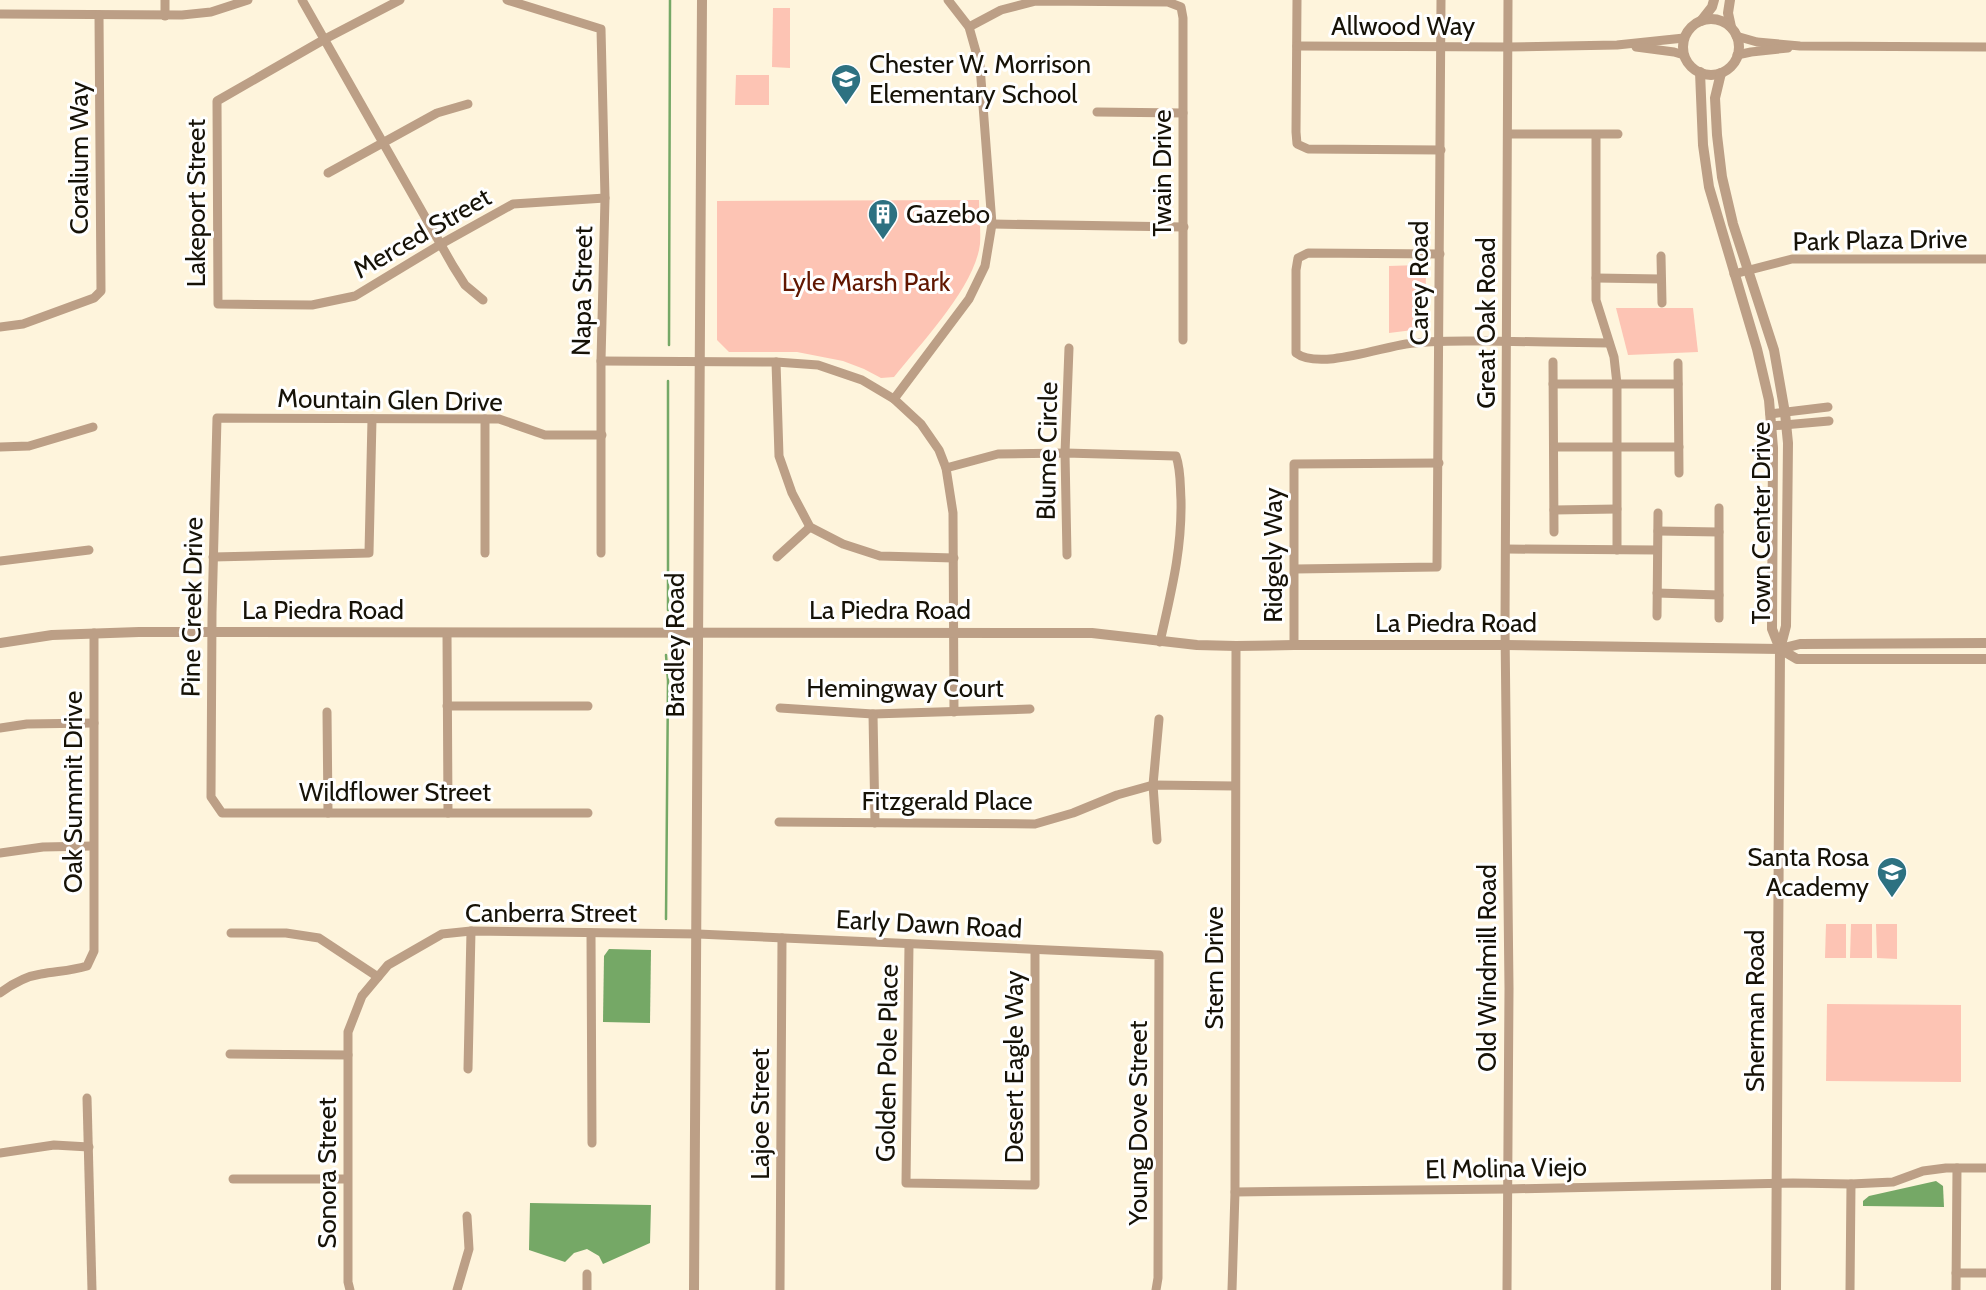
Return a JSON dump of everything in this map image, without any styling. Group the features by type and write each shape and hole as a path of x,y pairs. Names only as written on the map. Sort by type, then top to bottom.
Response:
{"street":[{"path":"165,0 165,16"},
{"path":"0,14 165,16 211,12 248,0"},
{"path":"302,0 465,285 483,300"},
{"path":"325,39 400,0"},
{"name":"Napa Street","path":"508,0 601,29 605,198 601,360 601,552"},
{"name":"Bradley Road","path":"694,1290 702,0"},
{"path":"894,399 969,299 985,266 992,224 980,66 969,27 948,0"},
{"path":"1297,0 1297,144 1308,149 1441,150"},
{"name":"Carey Road","path":"1295,569 1437,567 1441,0"},
{"name":"Great Oak Road","path":"1505,645 1508,0"},
{"path":"1714,0 1712,7 1684,38 1684,55 1690,65 1709,75 1721,73 1731,66 1738,55 1739,43 1728,13 1730,0"},
{"name":"Twain Drive","path":"969,27 1001,10 1036,1 1168,2 1181,7 1183,340"},
{"name":"Coralium Way","path":"0,327 23,324 94,298 101,291 99,15"},
{"path":"1700,21 1717,20 1734,32 1757,41 1800,46 1986,47"},
{"path":"1617,45 1684,38"},
{"name":"Lakeport Street","path":"218,304 216,101 325,39"},
{"path":"1617,45 1674,51 1684,55"},
{"name":"Allwood Way","path":"1297,46 1617,45"},
{"path":"1738,55 1800,46"},
{"name":"Town Center Drive","path":"1700,72 1703,145 1709,187 1757,349 1769,400 1773,448 1772,629 1780,649"},
{"name":"Town Center Drive","path":"1721,73 1716,98 1722,177 1733,224 1774,350 1785,412 1788,543 1786,626 1780,649"},
{"path":"328,173 437,113 468,104"},
{"path":"1097,112 1183,113"},
{"path":"1508,134 1618,134"},
{"path":"1597,135 1596,300 1614,357 1617,384 1617,550"},
{"name":"Merced Street","path":"218,304 312,305 355,296 513,204 605,198"},
{"path":"992,224 1184,227"},
{"path":"1440,254 1308,254 1298,258 1296,353 1306,358 1332,358 1361,355 1404,344 1439,341 1609,343"},
{"path":"1661,256 1662,303"},
{"name":"Park Plaza Drive","path":"1734,274 1792,259 1986,259"},
{"path":"1596,278 1661,279"},
{"name":"Blume Circle","path":"1068,555 1065,453 1069,348"},
{"path":"601,360 818,365 862,380 894,399 921,424 939,450 946,468 953,513 954,712"},
{"path":"776,362 779,456 792,493 810,527 843,544 880,556 954,558"},
{"path":"1553,362 1555,532"},
{"path":"1678,363 1679,473"},
{"path":"1553,384 1678,384"},
{"path":"1770,414 1828,407"},
{"name":"Mountain Glen Drive","path":"217,418 499,419 545,435 602,435"},
{"name":"Pine Creek Drive","path":"211,797 211,632 217,418"},
{"path":"213,556 369,552 372,419"},
{"path":"485,419 485,552"},
{"path":"1771,426 1829,421"},
{"path":"0,447 29,446 93,427"},
{"path":"1554,447 1679,447"},
{"path":"946,468 998,454 1176,456 1180,467 1182,528 1178,564 1160,642"},
{"name":"Ridgely Way","path":"1294,645 1294,464 1438,463"},
{"path":"1719,508 1719,618"},
{"path":"1554,510 1617,509"},
{"path":"1657,616 1658,513"},
{"path":"777,557 810,527"},
{"path":"1658,531 1719,533"},
{"path":"1506,549 1657,550"},
{"path":"0,561 89,550"},
{"path":"1657,593 1719,595"},
{"name":"La Piedra Road","path":"0,643 52,635 211,632 1092,633 1160,642 1236,646 1505,645 1780,649 1800,644 1986,643"},
{"name":"Oak Summit Drive","path":"0,993 12,984 39,974 87,967 94,951 94,633"},
{"path":"447,633 448,813"},
{"name":"Old Windmill Road","path":"1505,645 1509,924 1507,1290"},
{"name":"Stern Drive","path":"1232,1290 1235,1192 1236,646"},
{"name":"La Piedra Road","path":"1780,649 1797,659 1986,659"},
{"name":"Sherman Road","path":"1776,1290 1780,649"},
{"path":"447,706 588,706"},
{"name":"Hemingway Court","path":"780,708 873,714 1030,709"},
{"path":"327,712 328,813"},
{"path":"873,714 874,822"},
{"path":"1157,840 1153,785 1158,719"},
{"path":"0,728 27,724 94,723"},
{"name":"Fitzgerald Place","path":"779,822 1035,824 1153,785 1235,786"},
{"name":"Wildflower Street","path":"211,797 222,813 588,813"},
{"path":"0,853 43,847 93,846"},
{"path":"468,1069 471,931"},
{"name":"Canberra Street","path":"348,1055 348,1032 362,996 388,965 442,934 471,931 698,934"},
{"path":"231,933 286,933 319,938 378,977"},
{"path":"591,933 592,1143"},
{"name":"Early Dawn Road","path":"698,934 1159,955"},
{"name":"Lajoe Street","path":"780,1290 782,938"},
{"name":"Golden Pole Place","path":"909,944 906,1182 1035,1185"},
{"name":"Desert Eagle Way","path":"1035,950 1035,1185"},
{"name":"Young Dove Street","path":"1156,1290 1159,955"},
{"path":"230,1054 348,1055"},
{"name":"Sonora Street","path":"348,1055 350,1290"},
{"path":"87,1098 92,1290"},
{"path":"0,1153 54,1145 89,1147"},
{"path":"1956,1290 1957,1168"},
{"name":"El Molina Viejo","path":"1235,1192 1851,1184 1893,1182 1923,1171 1986,1168"},
{"path":"233,1179 347,1180"},
{"path":"1850,1290 1851,1184"},
{"path":"457,1290 469,1249 467,1216"},
{"path":"1956,1273 1986,1273"},
{"path":"587,1274 587,1290"}],"green space":[{"path":"773,8 790,8 790,68 772,67"},
{"path":"736,75 769,75 769,105 735,105"},
{"name":"Lyle Marsh Park","path":"979,200 980,244 968,278 945,314 894,377 881,378 843,361 797,352 729,352 717,340 717,201"},
{"path":"1419,265 1426,272 1425,324 1421,329 1389,333 1389,266"},
{"path":"1616,308 1693,308 1698,352 1628,355"},
{"path":"1826,924 1846,924 1846,958 1825,958"},
{"path":"1851,924 1872,924 1872,958 1850,958"},
{"path":"1876,924 1897,924 1897,959 1877,958"},
{"path":"1827,1004 1961,1005 1961,1082 1826,1081"}],"shaded area":[{"path":"609,949 651,950 650,1023 603,1022 604,956"},
{"path":"1936,1181 1943,1186 1944,1207 1863,1206 1863,1201 1869,1196"},
{"path":"530,1203 651,1205 650,1243 603,1264 599,1256 587,1249 574,1253 565,1262 529,1250"}],"waterway":[{"path":"669,345 670,0"},
{"path":"668,381 668,610"},
{"path":"666,655 666,919"}],"place":[{"name":"Chester W. Morrison Elementary School","path":"846,106"},
{"name":"Gazebo","path":"883,241"},
{"name":"Santa Rosa Academy","path":"1892,899"}]}
